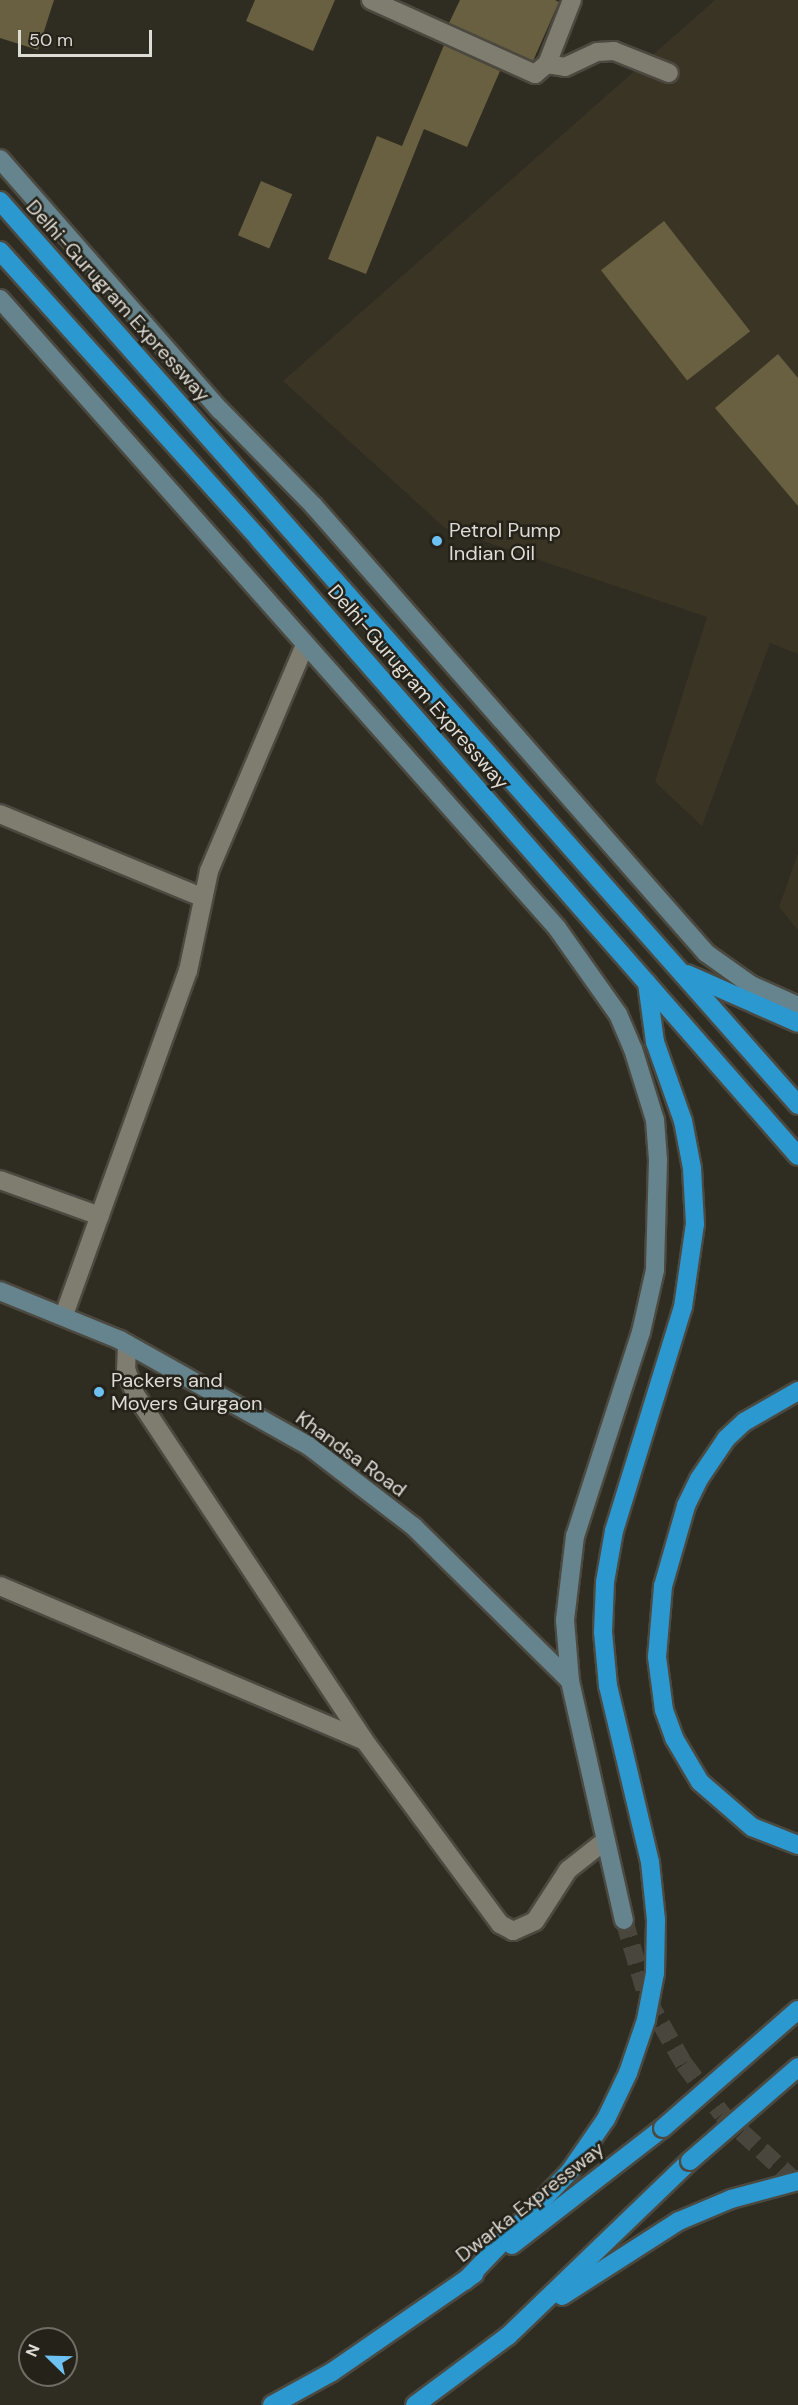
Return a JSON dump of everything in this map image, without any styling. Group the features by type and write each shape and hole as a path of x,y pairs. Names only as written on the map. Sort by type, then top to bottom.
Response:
{"highway":[{"name":"Delhi-Gurugram Expressway","path":"0,201 798,1105"},
{"name":"Delhi-Gurugram Expressway","path":"0,251 259,539 798,1156"},
{"path":"680,971 798,1023"},
{"path":"465,2281 570,2171 606,2119 628,2073 646,2020 655,1973 656,1920 650,1862 608,1686 603,1632 605,1582 614,1531 674,1339 691,1269 695,1224 692,1168 683,1121 655,1042 647,982"},
{"path":"798,1391 744,1422 726,1439 699,1479 686,1506 663,1586 657,1657 663,1710 678,1746 700,1782 752,1827 798,1845"},
{"name":"Dwarka Expressway","path":"272,2405 332,2372 465,2281 663,2128 798,2010"},
{"path":"508,2336 690,2161 798,2067"},
{"path":"415,2405 597,2272 679,2221 731,2199 798,2181"}],"main road":[{"path":"0,159 220,410 313,505 706,953 745,982 798,1006"},
{"path":"0,299 557,928 618,1014 655,1120 658,1160 655,1270 641,1332 576,1536 565,1620 570,1681 624,1920"},
{"name":"Khandsa Road","path":"0,1291 64,1315 127,1344 309,1446 414,1527 570,1681"}],"street":[{"path":"371,0 538,74 547,64 572,0"},
{"path":"547,64 565,67 597,52 614,51 669,73"},
{"path":"64,1315 194,952 201,897 305,645"},
{"path":"0,814 201,897"},
{"path":"0,1180 100,1216"},
{"path":"127,1344 126,1369 135,1394 364,1740 505,1928 513,1931 535,1921 567,1870 606,1840"},
{"path":"0,1586 364,1740"}],"shaded area":[{"path":"715,0 798,0 798,654 770,643 702,826 655,782 707,617 445,528 283,381"},
{"path":"798,853 798,930 779,907"}],"building":[{"path":"0,0 54,0 38,50 0,38"},
{"path":"255,0 335,0 313,51 246,21"},
{"path":"460,0 555,0 559,2 533,61 449,23"},
{"path":"444,45 500,71 467,147 424,129 366,274 328,259 377,136 402,146"},
{"path":"261,181 292,194 269,249 238,235"},
{"path":"664,221 750,331 687,381 601,270"},
{"path":"778,354 798,378 798,506 715,408"}],"tunnel":[{"path":"624,1920 648,2001 684,2064 722,2114 798,2184"}],"place":[{"name":"Petrol Pump Indian Oil","path":"437,541"},
{"name":"Packers and Movers Gurgaon","path":"99,1392"}]}
